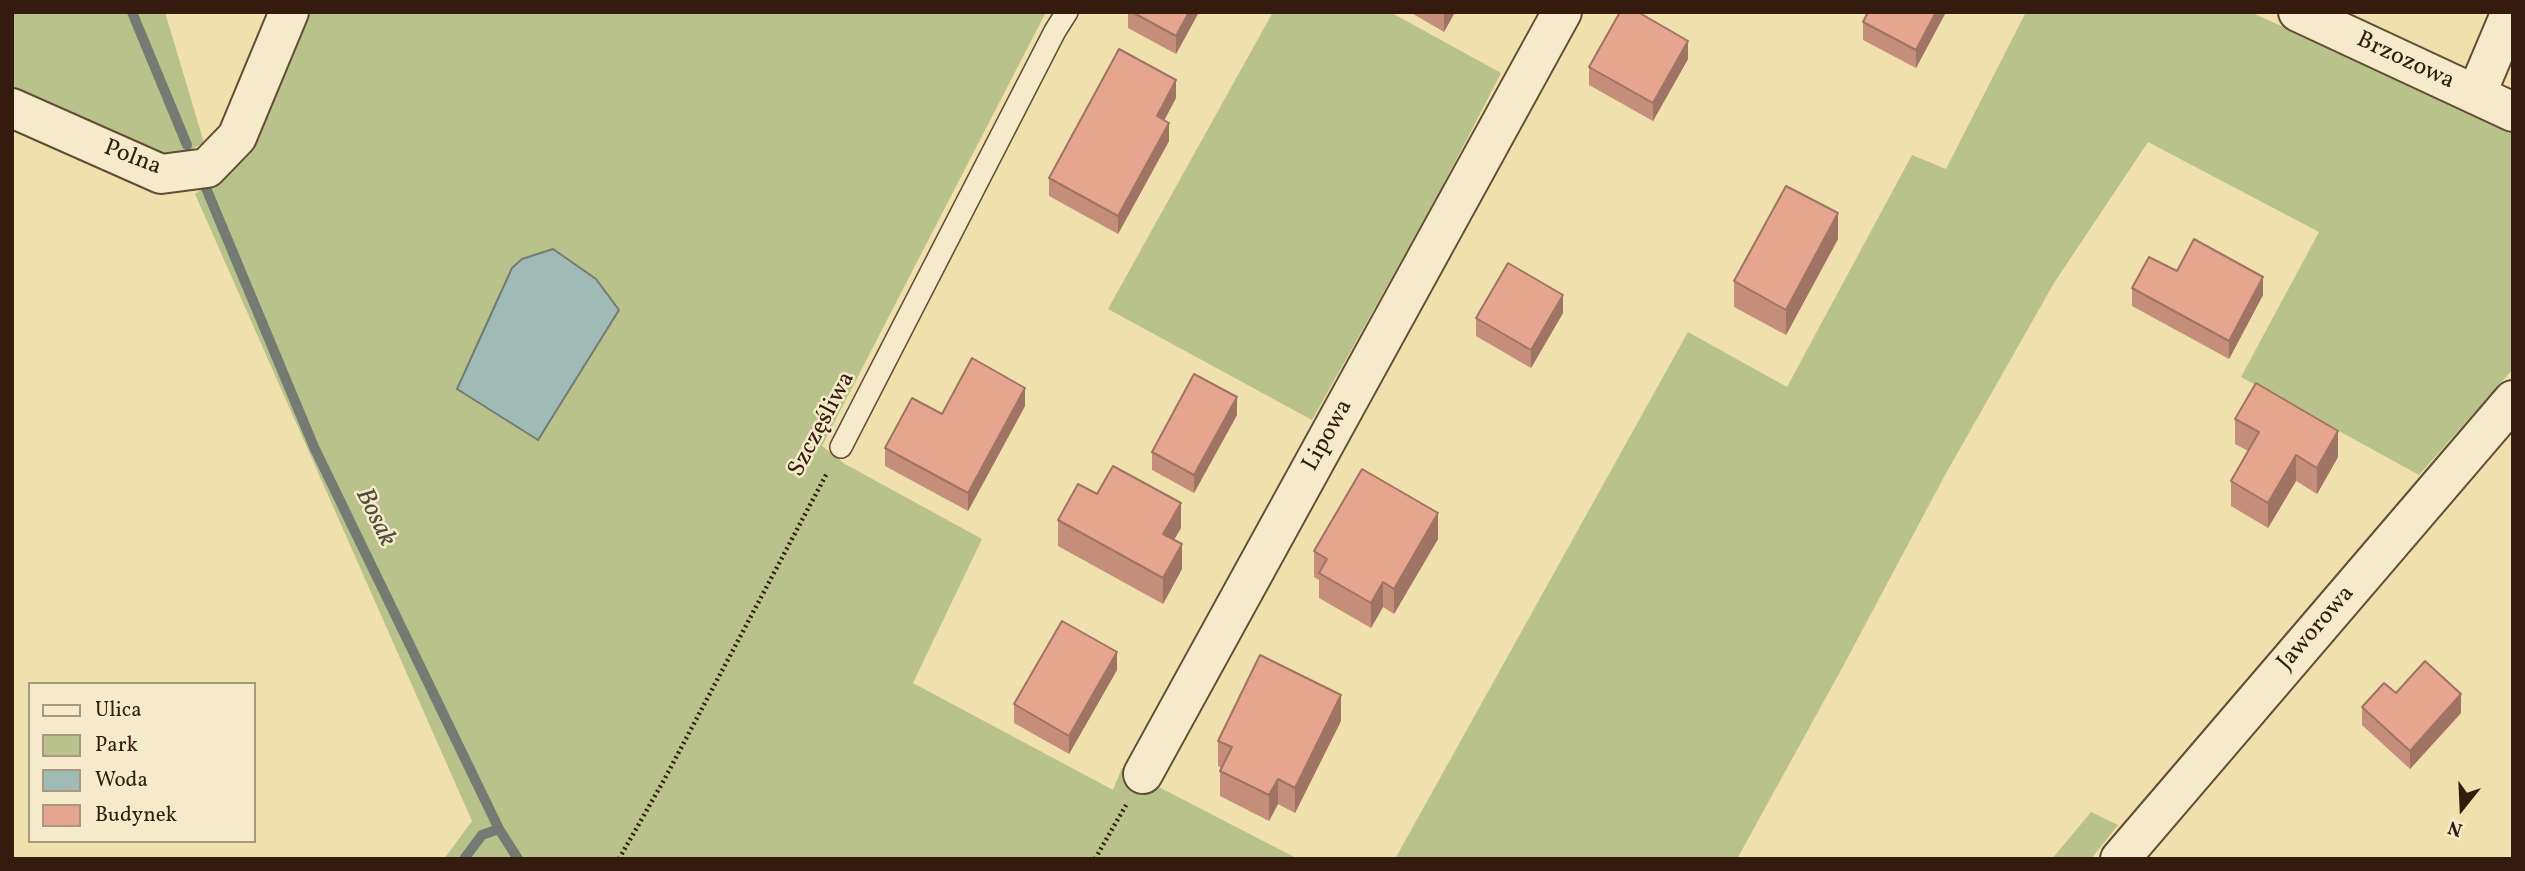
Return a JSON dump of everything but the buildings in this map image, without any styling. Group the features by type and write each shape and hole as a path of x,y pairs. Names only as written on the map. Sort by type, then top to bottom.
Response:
{"street":[{"name":"Polna","path":"12,108 161,174 207,168 237,137 289,12"},
{"name":"Lipowa","path":"1143,774 1562,12"},
{"name":"Brzozowa","path":"2298,12 2513,112"},
{"path":"2476,95 2511,12"},
{"name":"Jaworowa","path":"2120,859 2513,400"}],"lane":[{"name":"Szczęśliwa","path":"841,447 1067,12"}],"path":[{"name":"Szczęśliwa","path":"619,859 841,447"},
{"path":"1095,859 1143,774"}],"green space":[{"path":"12,12 165,12 204,143 177,156 144,154 12,96"},
{"path":"300,12 1046,12 822,446 845,464 982,539 913,683 1113,790 1122,768 1298,859 444,859 472,821 195,194 228,168"},
{"path":"1273,12 1390,12 1501,73 1439,193 1312,420 1108,309"},
{"path":"2026,12 2250,12 2513,129 2513,369 2419,475 2241,377 2319,232 2148,142 2054,283 1945,475 1737,859 1395,859 1688,332 1787,387 1912,155 1946,169"},
{"path":"2091,812 2118,825 2091,859 2052,859"}],"water":[{"path":"553,249 596,279 619,310 538,440 457,389 512,268 522,259"}],"waterway":[{"name":"Bosak","path":"132,12 187,145"},
{"name":"Bosak","path":"206,188 314,447 499,829 518,859"},
{"path":"464,859 482,835 499,829"}]}
